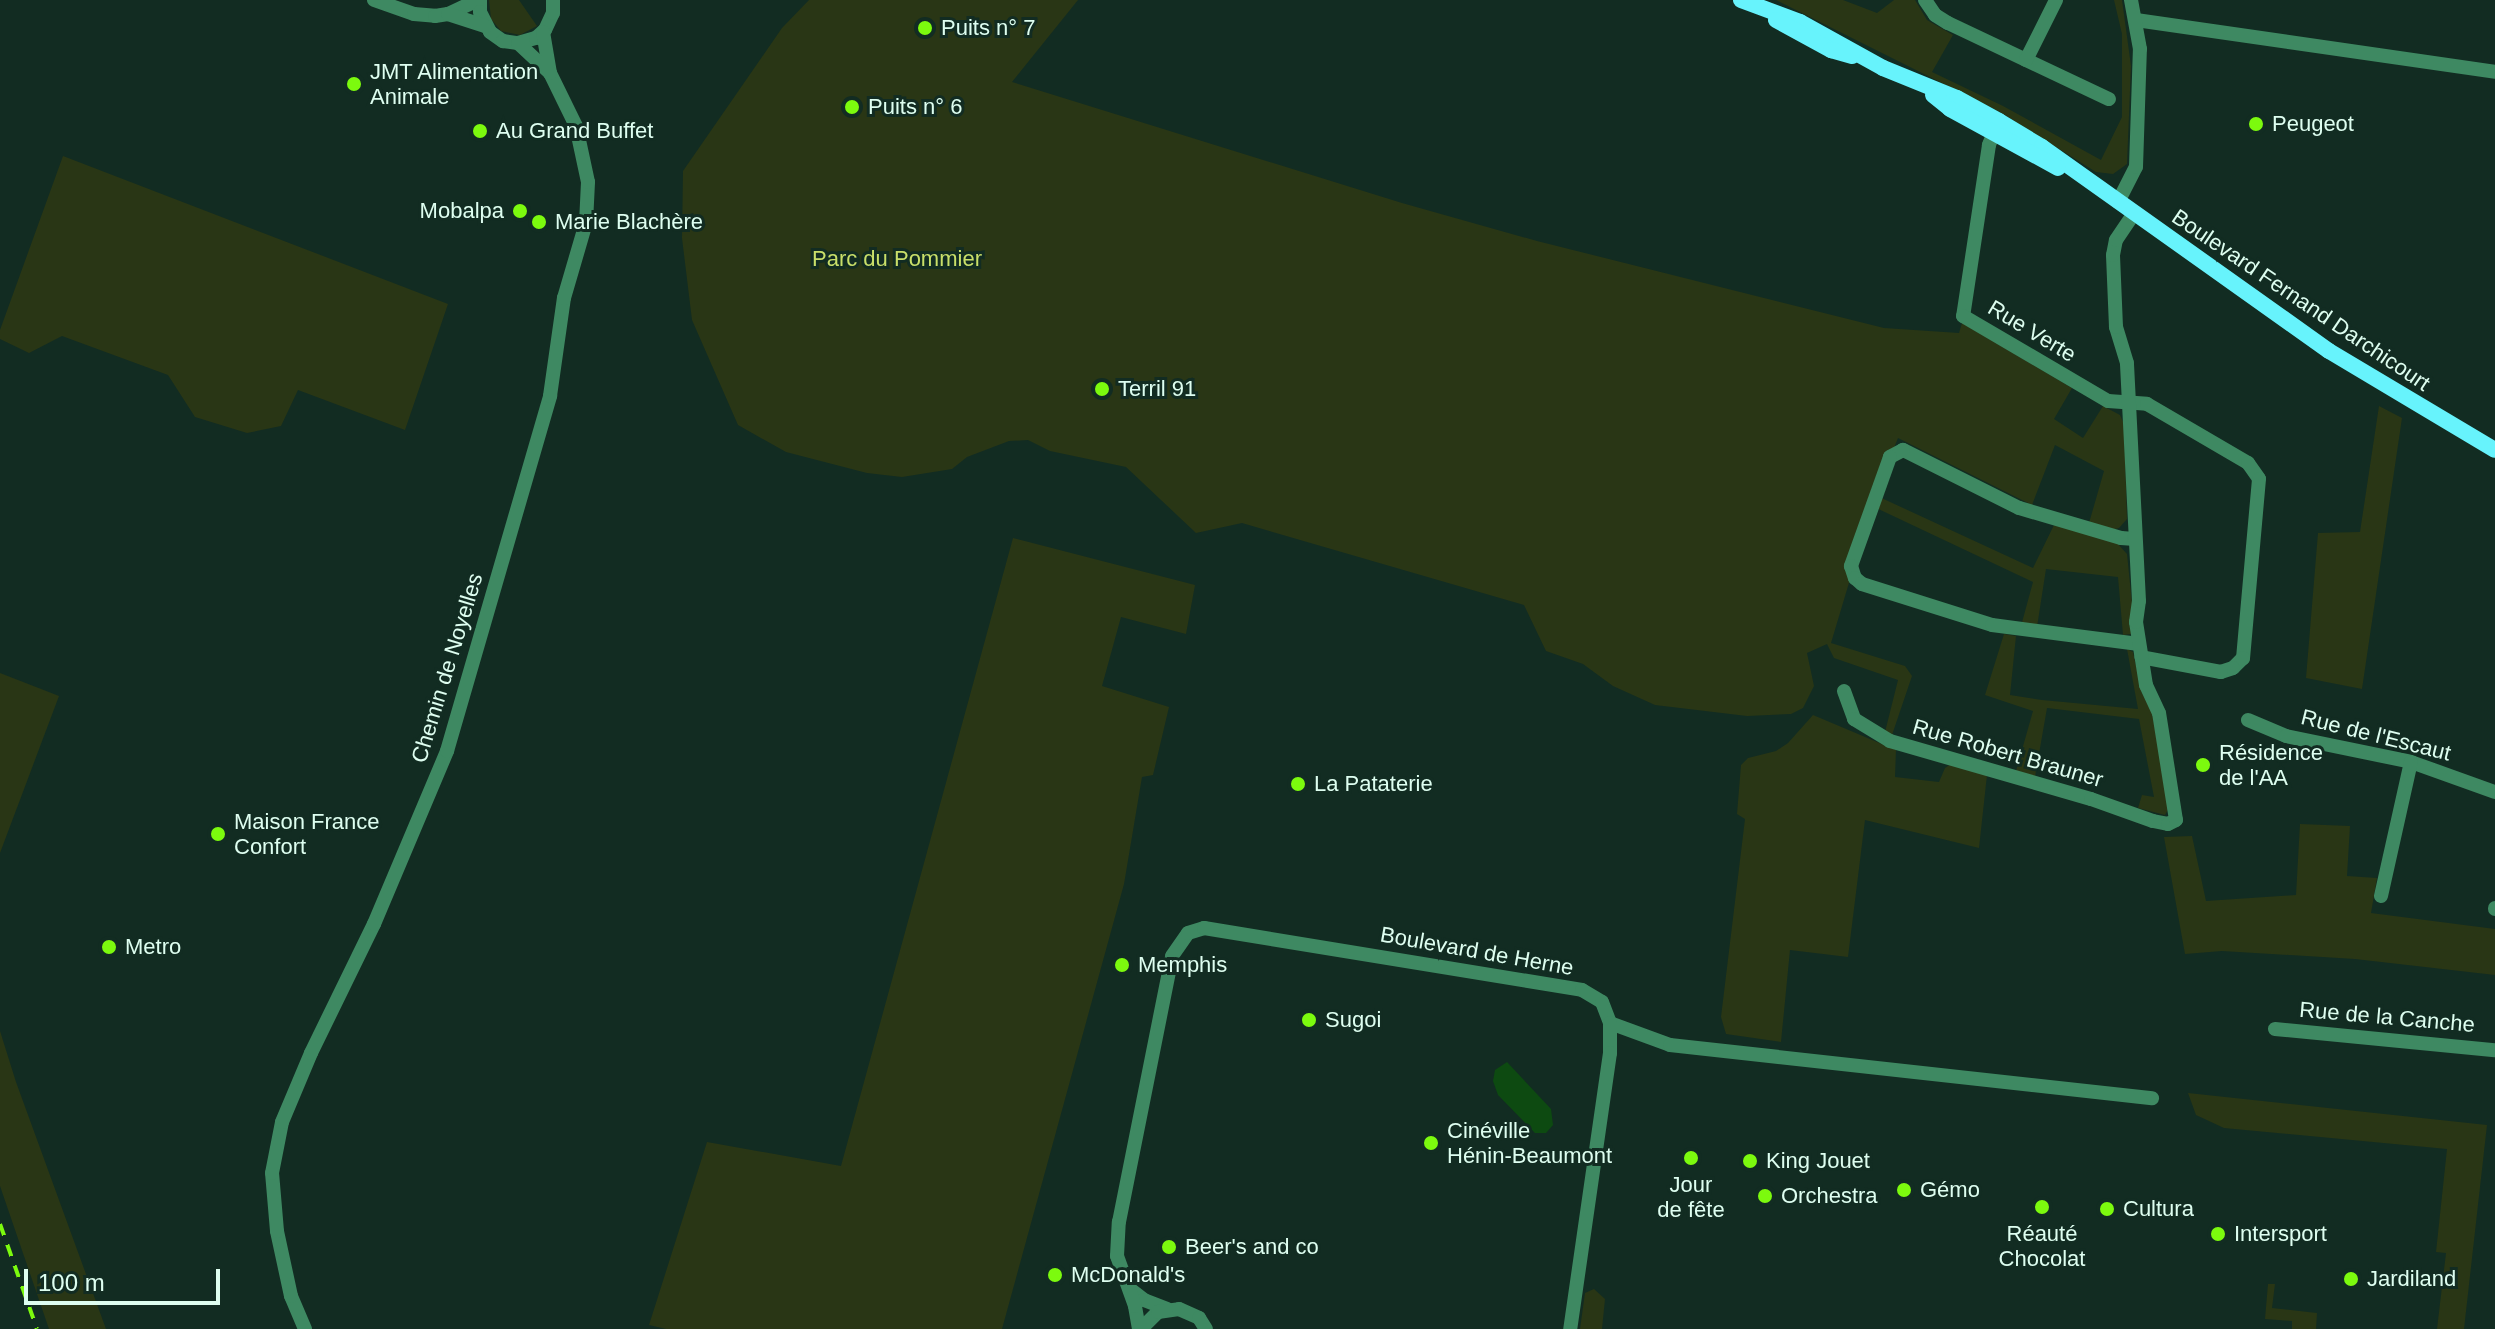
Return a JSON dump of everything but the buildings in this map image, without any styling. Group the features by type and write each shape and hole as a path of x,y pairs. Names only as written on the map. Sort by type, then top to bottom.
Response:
{"main road":[{"name":"Boulevard Fernand Darchicourt","path":"1741,0 1821,45 1873,63 1923,87 1950,109 1996,126 2034,157 2085,181 2118,202 2329,351 2495,450"}],"street":[{"path":"374,0 414,14 448,14 479,0 485,26"},
{"path":"518,43 543,32 551,20 553,0"},
{"path":"1925,0 1940,19 2109,99"},
{"path":"2026,60 2056,0"},
{"path":"2118,202 2136,167 2140,49 2131,0"},
{"name":"Chemin de Noyelles","path":"448,14 485,26 503,41 518,43 550,73"},
{"path":"2136,20 2495,72"},
{"name":"Chemin de Noyelles","path":"305,1329 282,1260 272,1173 282,1122 311,1053 371,931 447,751 550,396 564,298 586,223 588,182 576,126 550,73 543,32"},
{"name":"Rue Verte","path":"1996,126 1963,316 2108,401 2129,402"},
{"path":"2134,213 2116,240 2113,255 2116,327 2126,356 2140,650"},
{"path":"2129,402 2147,404 2248,463 2256,473 2259,486 2243,658 2233,668 2221,672 2140,650 1992,625 1862,584 1851,566 1890,457 1903,450 2019,508 2121,538 2135,539"},
{"name":"Rue Robert Brauner","path":"1844,691 1854,719 1890,741 2171,824 2177,815 2159,713 2147,689 2140,650"},
{"name":"Rue de l'Escaut","path":"2248,720 2286,736 2411,762 2495,792"},
{"path":"2381,896 2411,762"},
{"name":"Boulevard de Herne","path":"1140,1329 1117,1256 1119,1222 1169,968 1177,946 1188,933 1217,929 1582,990 1602,1002 1610,1023"},
{"path":"1570,1329 1608,1070 1610,1023 1670,1045 2152,1098"},
{"name":"Rue de la Canche","path":"2275,1029 2495,1050"},
{"path":"1128,1287 1144,1300 1167,1309 1189,1312 1207,1328"},
{"path":"1140,1329 1150,1318 1167,1309"}],"green space":[{"path":"489,0 519,0 537,26 520,35 501,31 491,19"},
{"name":"Parc du Pommier","path":"809,0 1078,0 1012,82 1402,203 1537,241 1884,328 1959,333 1962,323 2072,388 2054,419 2083,438 2103,406 2120,415 2124,424 2127,519 2119,528 2111,530 2089,523 2104,471 2055,445 2032,505 1898,438 1875,495 2033,568 2054,525 2117,543 2127,554 2132,603 2131,634 2123,635 2118,577 2046,569 2037,627 2021,626 2033,582 1872,506 1831,643 1905,666 1912,676 1892,735 1885,732 1898,680 1834,658 1827,644 1807,653 1814,686 1803,708 1791,714 1747,716 1655,705 1613,686 1583,664 1546,651 1524,605 1242,523 1196,533 1126,467 1050,451 1028,440 1009,441 967,457 952,469 902,477 867,473 786,452 738,425 692,320 682,238 683,171 782,28"},
{"path":"1776,0 1843,0 1877,13 1894,0 1915,0 1927,20 1953,35 1932,72 2003,106 2101,160 2122,117 2122,34 2114,0 2122,0 2131,66 2127,164 2113,174 2096,172 2000,112"},
{"path":"63,156 448,304 405,430 298,390 281,426 247,433 195,417 168,375 62,336 29,353 0,339 0,330"},
{"path":"2379,406 2402,418 2362,689 2306,678 2318,533 2360,532"},
{"path":"1013,538 1195,585 1186,634 1121,617 1102,686 1169,707 1153,775 1142,777 1124,884 1002,1329 666,1329 649,1325 707,1142 841,1166"},
{"path":"2004,634 2016,636 2010,695 2042,700 2138,709 2127,649 2133,652 2142,693 2152,712 2169,808 2165,815 2138,808 2142,795 2154,797 2139,719 2047,708 2035,777 2016,771 2033,711 1985,695"},
{"path":"0,673 59,696 0,853"},
{"path":"1813,715 1896,750 1895,777 1939,782 1945,768 1951,764 1987,775 1979,848 1865,820 1848,957 1790,950 1781,1042 1726,1034 1721,1017 1745,819 1737,814 1741,765 1748,758 1776,751 1788,743"},
{"path":"2300,824 2350,826 2347,876 2377,878 2371,913 2495,929 2495,975 2355,959 2222,951 2185,954 2164,837 2192,836 2206,901 2296,895"},
{"path":"0,1031 106,1329 49,1329 0,1186"},
{"path":"2188,1093 2487,1125 2464,1329 2437,1329 2446,1253 2436,1252 2447,1149 2224,1128 2196,1115"},
{"path":"2268,1284 2275,1284 2272,1308 2317,1313 2316,1329 2292,1329 2292,1321 2265,1319"},
{"path":"1594,1289 1605,1299 1602,1329 1580,1329 1585,1293"}],"shaded area":[{"path":"1507,1062 1551,1109 1553,1125 1546,1133 1535,1133 1498,1095 1493,1081 1495,1070"}],"railway":[{"path":"0,1224 37,1329"}],"place":[{"name":"Puits n° 7","path":"925,28"},
{"name":"JMT Alimentation Animale","path":"354,84"},
{"name":"Puits n° 6","path":"852,107"},
{"name":"Peugeot","path":"2256,124"},
{"name":"Au Grand Buffet","path":"480,131"},
{"name":"Mobalpa","path":"520,211"},
{"name":"Marie Blachère","path":"539,222"},
{"name":"Terril 91","path":"1102,389"},
{"name":"Résidence de l'AA","path":"2203,765"},
{"name":"La Pataterie","path":"1298,784"},
{"name":"Maison France Confort","path":"218,834"},
{"name":"Metro","path":"109,947"},
{"name":"Memphis","path":"1122,965"},
{"name":"Sugoi","path":"1309,1020"},
{"name":"Cinéville Hénin-Beaumont","path":"1431,1143"},
{"name":"Jour de fête","path":"1691,1158"},
{"name":"King Jouet","path":"1750,1161"},
{"name":"Gémo","path":"1904,1190"},
{"name":"Orchestra","path":"1765,1196"},
{"name":"Réauté Chocolat","path":"2042,1207"},
{"name":"Cultura","path":"2107,1209"},
{"name":"Intersport","path":"2218,1234"},
{"name":"Beer's and co","path":"1169,1247"},
{"name":"McDonald's","path":"1055,1275"},
{"name":"Jardiland","path":"2351,1279"}]}
